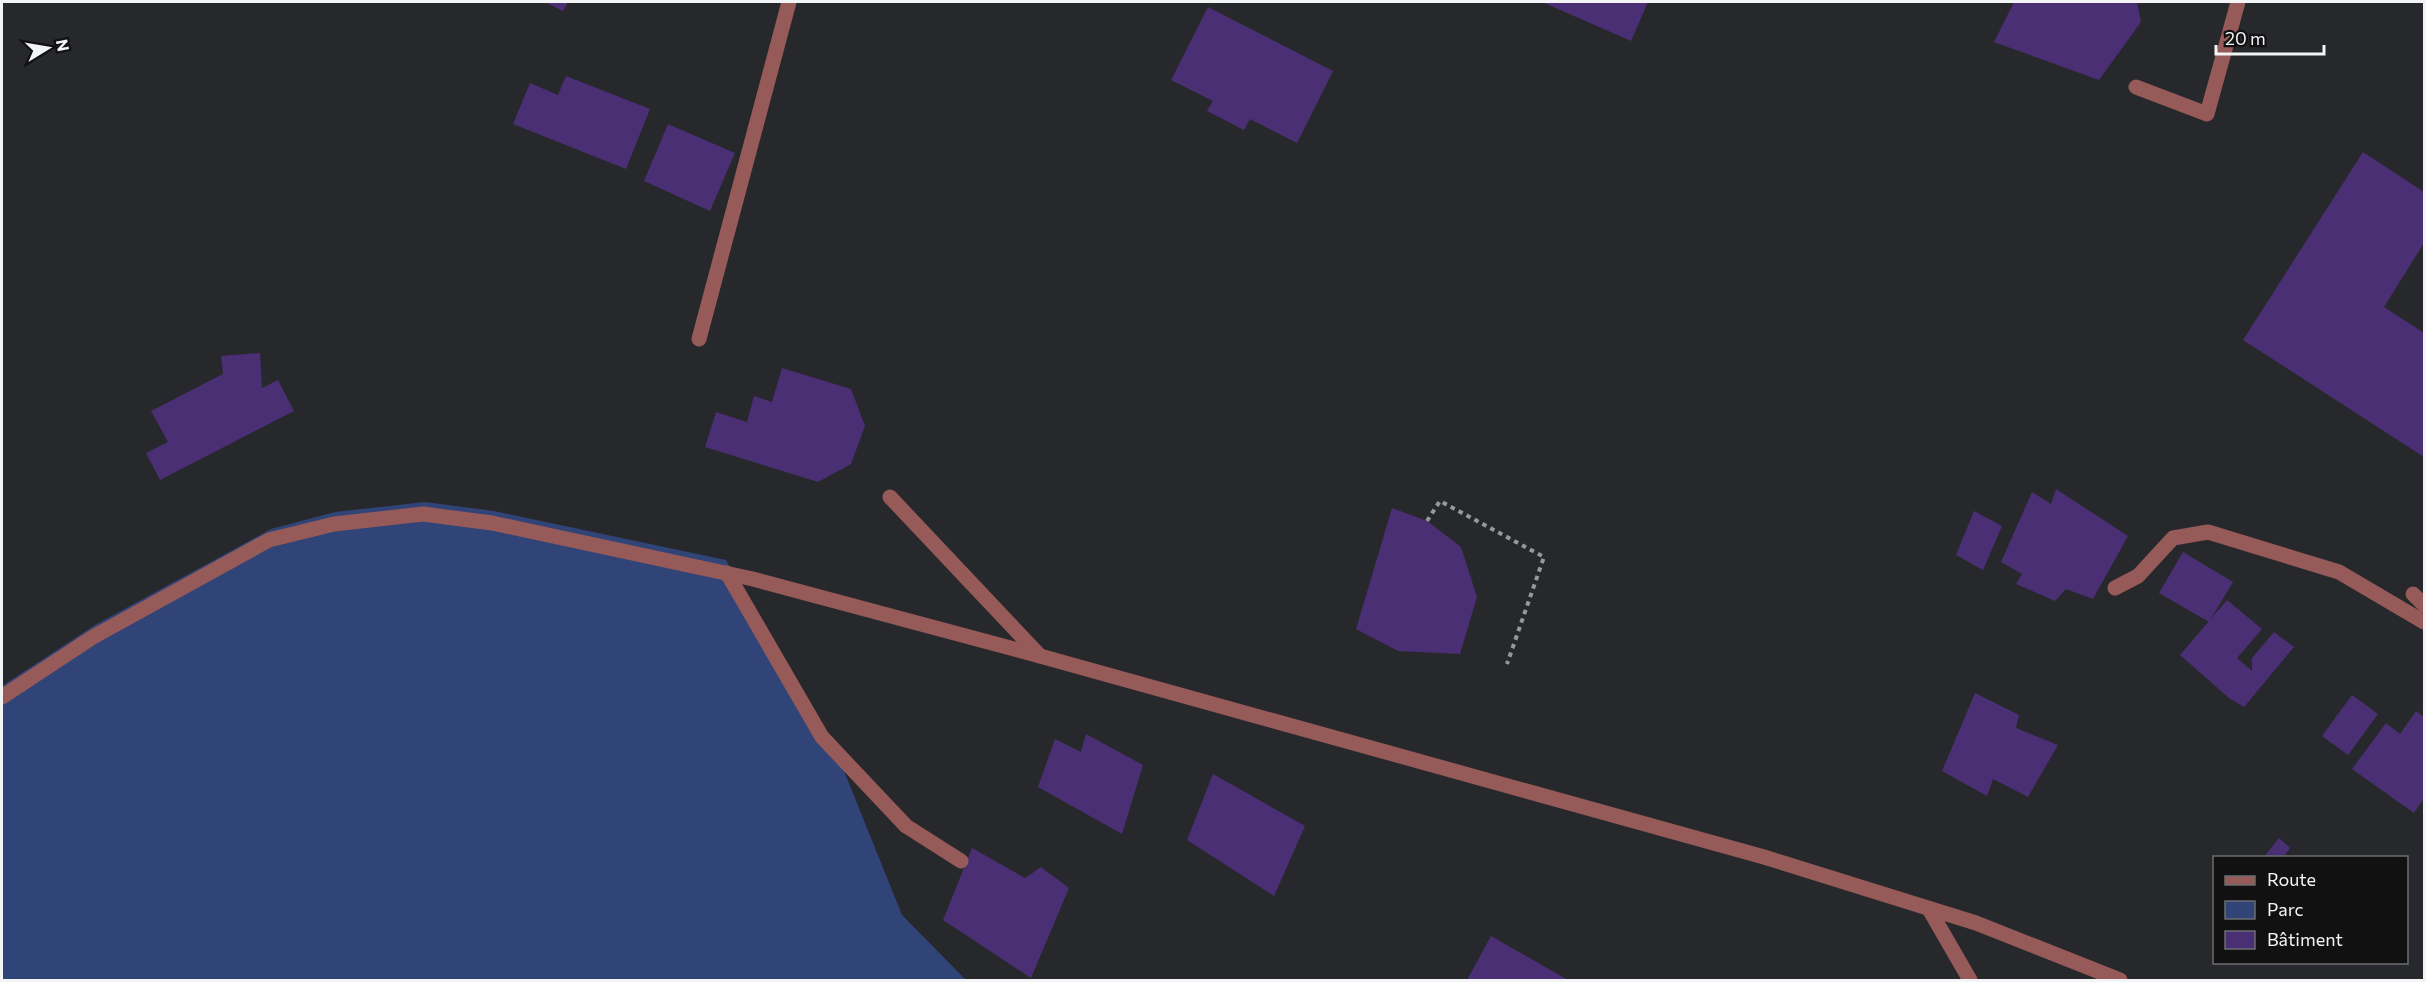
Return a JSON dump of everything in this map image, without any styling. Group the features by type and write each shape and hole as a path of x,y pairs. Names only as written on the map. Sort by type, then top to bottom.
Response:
{"street":[{"path":"699,339 789,2"},
{"path":"2136,87 2207,114 2238,2"},
{"path":"890,497 1040,656"},
{"path":"2,697 93,637 269,540 334,524 423,514 481,521 727,573 1040,656 1764,857 1976,923 2120,981"},
{"path":"2115,588 2138,576 2173,538 2208,532 2339,572 2424,622"},
{"path":"727,573 822,736 906,826 961,861"},
{"path":"2413,594 2424,605"},
{"path":"1929,909 1970,981"}],"path":[{"path":"1427,521 1440,501 1544,557 1507,664"}],"green space":[{"path":"425,502 494,511 726,560 822,736 836,751 902,915 966,980 2,980 2,686 95,625 271,529 335,512"}],"building":[{"path":"545,2 568,2 563,11"},
{"path":"1542,2 1648,2 1631,41"},
{"path":"2014,2 2137,2 2141,22 2099,80 1994,42"},
{"path":"1208,7 1333,71 1297,143 1250,119 1244,130 1207,111 1213,101 1171,80"},
{"path":"566,76 650,109 626,169 513,124 530,83 558,95"},
{"path":"668,124 735,153 710,211 644,181"},
{"path":"2363,152 2424,192 2424,243 2384,307 2424,333 2424,457 2243,340"},
{"path":"260,353 262,388 278,380 294,411 160,480 146,453 168,442 151,411 223,374 221,356"},
{"path":"782,368 851,389 865,426 851,464 818,482 705,447 716,412 747,422 754,396 772,402"},
{"path":"2056,489 2128,536 2093,599 2066,589 2055,601 2016,584 2022,574 2001,562 2032,492 2051,504"},
{"path":"1392,508 1427,521 1461,547 1477,597 1460,654 1398,651 1356,629"},
{"path":"1974,511 2002,526 1983,570 1956,555"},
{"path":"2183,552 2233,582 2209,622 2159,593"},
{"path":"2227,600 2262,629 2237,658 2252,671 2252,658 2274,632 2294,647 2244,707 2229,698 2180,655"},
{"path":"1975,693 2019,715 2016,728 2058,745 2028,797 1993,779 1987,796 1942,771"},
{"path":"2352,695 2378,714 2348,755 2322,736"},
{"path":"2416,711 2424,717 2424,798 2414,813 2352,769 2386,723 2400,734"},
{"path":"1086,734 1143,765 1122,834 1038,787 1055,739 1081,752"},
{"path":"1213,774 1305,826 1274,896 1187,840"},
{"path":"2279,838 2290,848 2284,856 2265,856"},
{"path":"972,848 1025,878 1041,867 1069,888 1031,978 943,920"},
{"path":"1491,936 1568,980 1467,980"}]}
